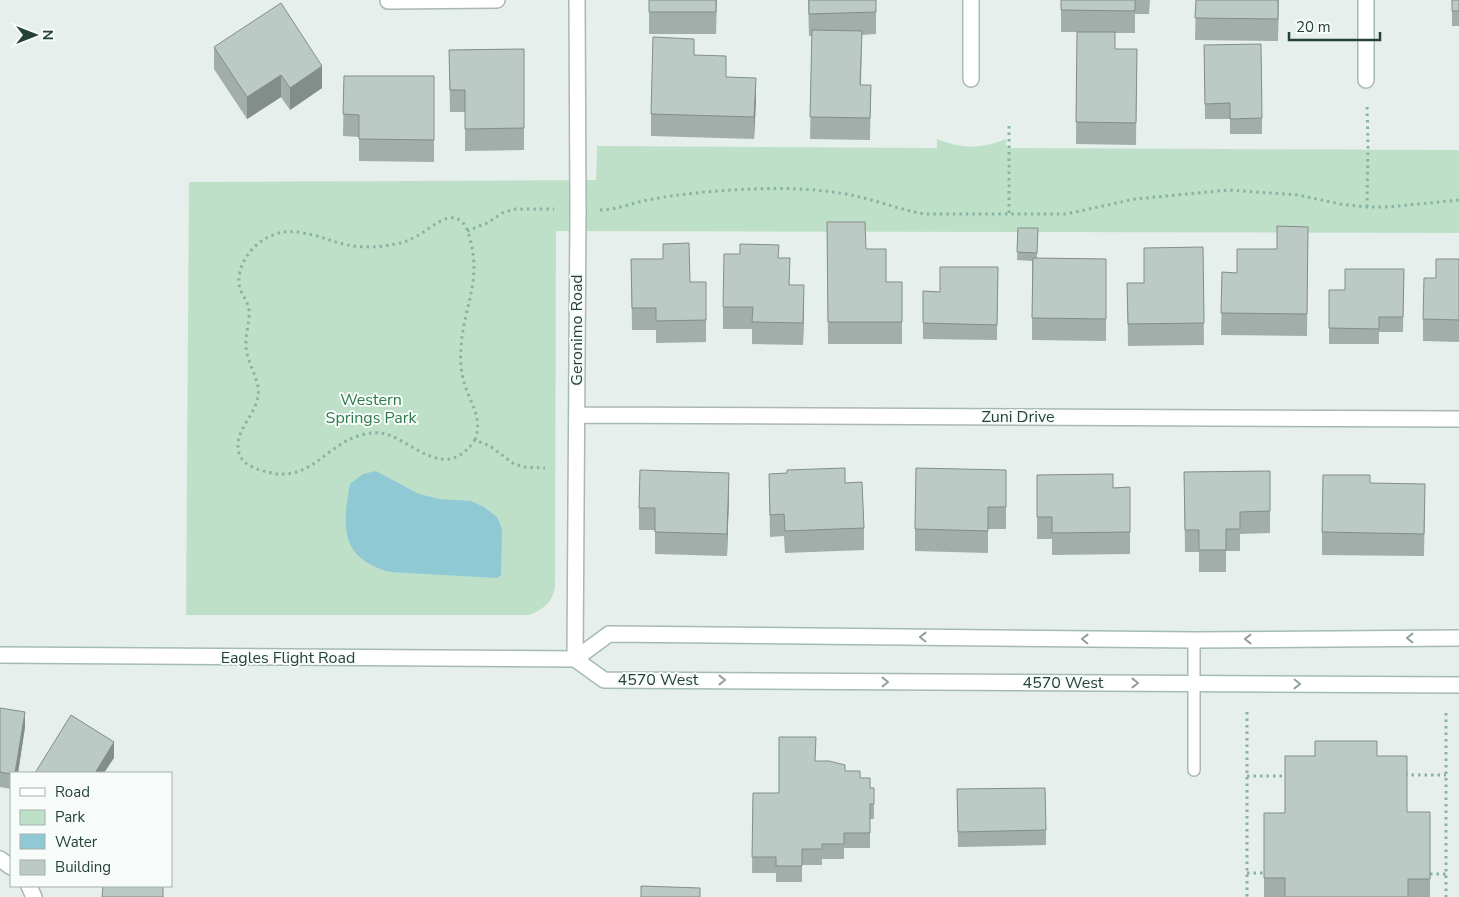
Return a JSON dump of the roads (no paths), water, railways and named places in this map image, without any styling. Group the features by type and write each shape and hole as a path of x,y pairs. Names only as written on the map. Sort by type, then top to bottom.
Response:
{"main road":[{"path":"388,1 497,0"},
{"name":"Geronimo Road","path":"575,659 577,0"},
{"path":"971,0 971,79"},
{"path":"1366,0 1366,80"},
{"name":"Zuni Drive","path":"577,415 1459,419"},
{"path":"575,659 608,634 1194,640 1459,638"},
{"name":"Eagles Flight Road","path":"0,655 575,659"},
{"name":"4570 West","path":"575,659 604,680 1459,685"}],"lane":[{"path":"1194,640 1194,770"}],"water":[{"path":"376,471 419,494 439,499 471,501 484,507 497,517 502,529 501,575 497,578 390,572 362,559 353,550 348,539 346,527 347,500 350,484 363,474"}],"park label":[{"name":"Western Springs Park","path":"371,409"}]}
